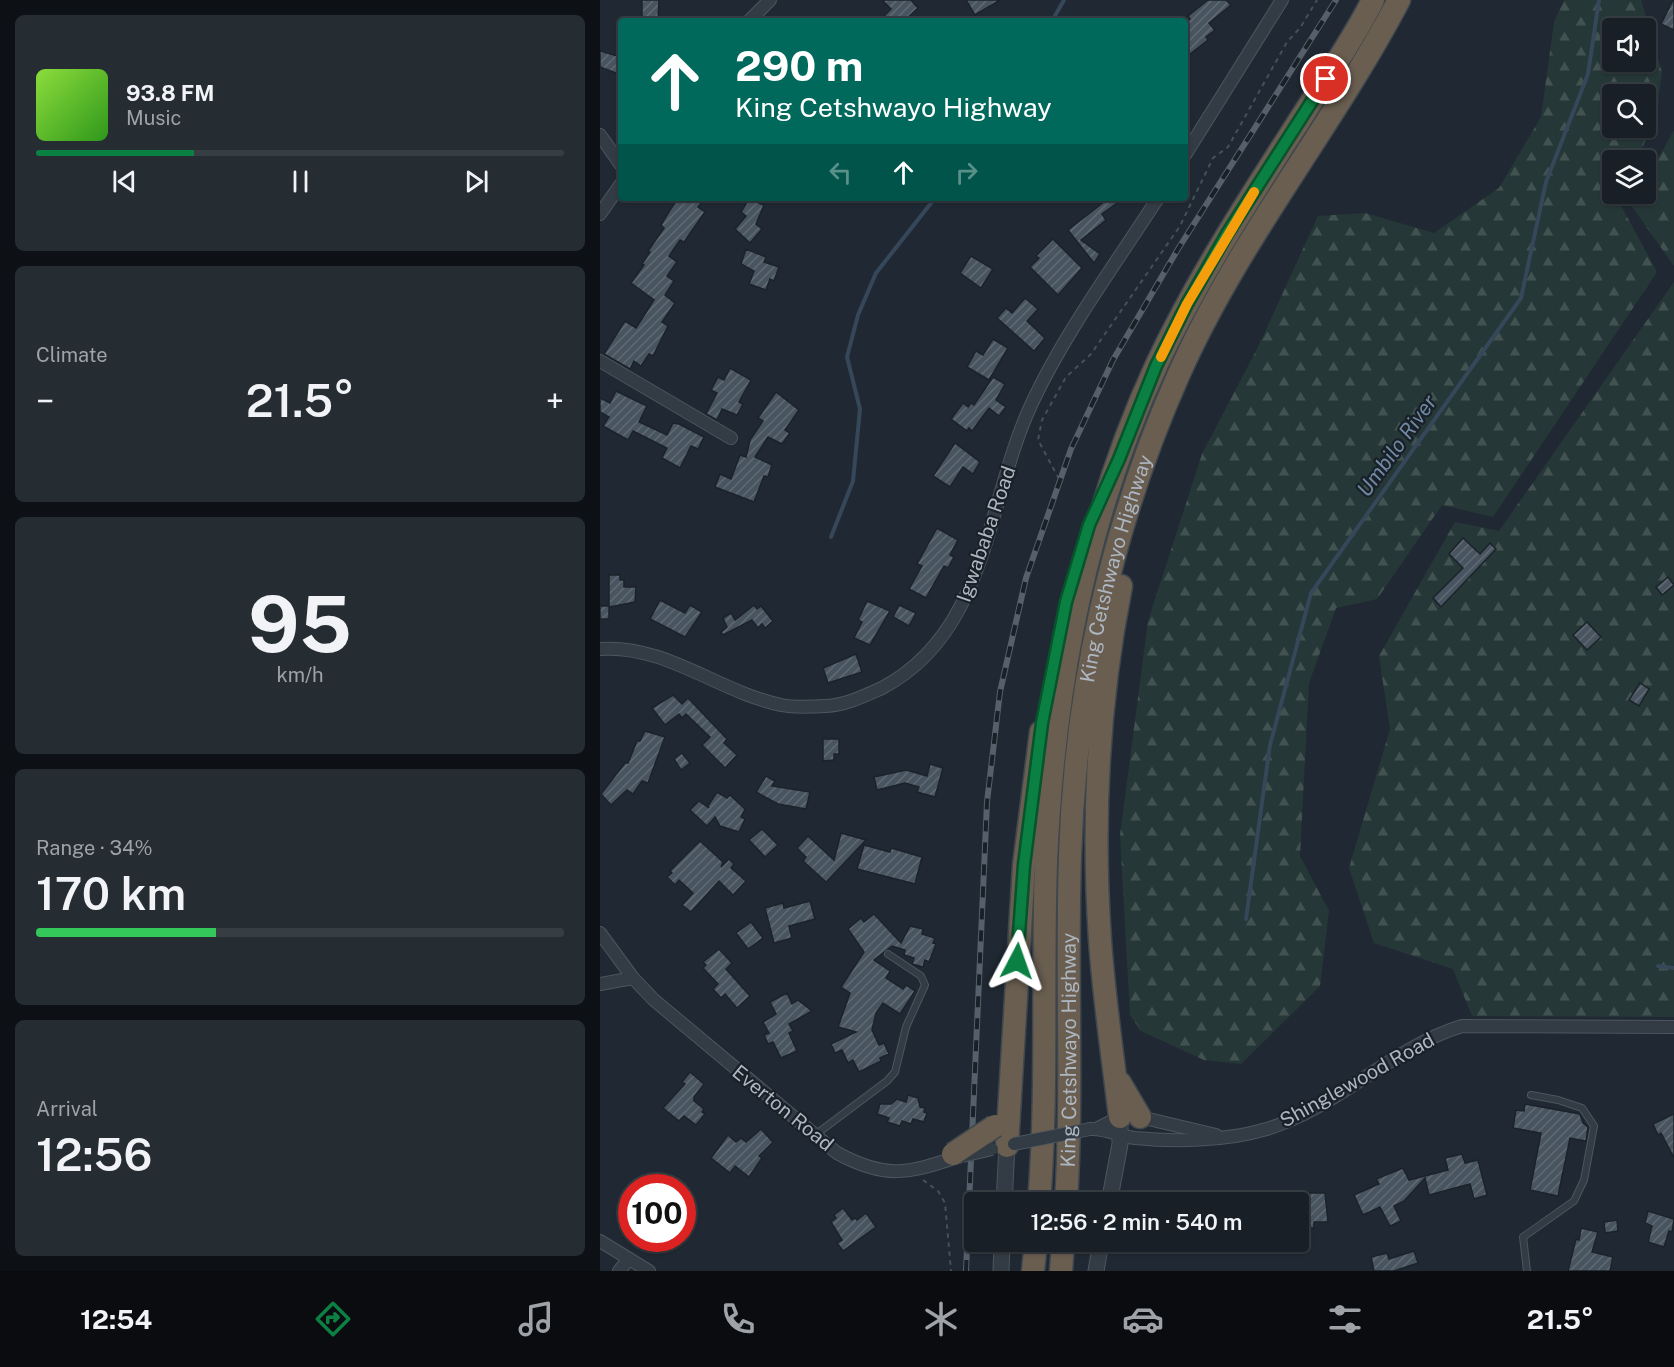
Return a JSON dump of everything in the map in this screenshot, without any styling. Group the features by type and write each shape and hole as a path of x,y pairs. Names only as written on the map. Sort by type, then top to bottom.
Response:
{"highway":[{"name":"King Cetshwayo Highway","path":"1039,1192 1045,1053 1046,867 1053,761 1061,694 1079,597 1119,459 1156,366 1227,234 1373,0"},
{"name":"King Cetshwayo Highway","path":"1066,1192 1070,856 1078,746 1097,626 1110,571 1150,443 1185,360 1227,279 1399,0"},
{"path":"1127,1123 1114,1074 1100,938 1097,836 1100,750 1113,631 1127,558 1148,471 1150,443"},
{"path":"1010,1145 1024,865 1042,723 1066,602 1083,540 1119,459"},
{"path":"950,1158 995,1126 1011,1107"},
{"path":"1033,1271 1035,1252"},
{"path":"1061,1271 1062,1252"}],"street":[{"path":"752,18 770,0"},
{"path":"1188,150 1282,0"},
{"path":"600,135 618,161"},
{"path":"600,214 618,188"},
{"name":"Igwababa Road","path":"600,649 647,654 758,698 782,705 806,707 830,706 864,696 898,679 913,667 940,639 968,595 1016,446 1040,387 1156,201"},
{"path":"600,362 731,438"},
{"name":"Everton Road","path":"600,933 633,978 683,1027 837,1153 859,1164 888,1172 916,1171 950,1158 1010,1145"},
{"path":"600,984 633,978"},
{"name":"Shinglewood Road","path":"1127,1123 1177,1140 1258,1132 1294,1118 1439,1033 1462,1026 1674,1027"},
{"path":"1005,1192 1010,1145 1127,1123 1111,1192"},
{"name":"Shinglewood Road","path":"1127,1123 1220,1136"},
{"path":"600,1241 649,1271"},
{"path":"1001,1271 1002,1252"},
{"path":"1095,1271 1099,1252"},
{"path":"619,1271 629,1259"}],"lane":[{"path":"815,1135 894,1074 908,1022 924,989 921,976 888,954"},
{"path":"1527,1271 1523,1237 1574,1201 1584,1180 1593,1126 1582,1108 1558,1100 1531,1095"}],"path":[{"path":"1059,479 1038,440 1042,420 1066,377 1091,354 1180,226 1213,158 1228,147 1287,42 1300,28 1317,0"},
{"path":"916,1171 925,1182 938,1191 945,1203 951,1271"}],"green space":[{"path":"1564,0 1641,0 1646,18 1602,18 1602,72 1656,72 1656,51 1662,72 1656,116 1656,84 1602,84 1602,138 1646,138 1641,150 1602,150 1602,204 1620,204 1657,272 1493,517 1442,505 1377,599 1336,608 1309,683 1300,856 1329,911 1320,986 1241,1064 1204,1060 1141,1031 1130,1015 1120,835 1148,621 1202,454 1259,345 1318,216 1365,213 1434,233 1499,188 1541,117 1554,22"},
{"path":"1674,130 1674,266 1631,205 1656,204 1656,162"},
{"path":"1674,282 1674,1017 1472,1016 1453,969 1374,943 1349,868 1390,729 1379,656 1455,522 1499,531"}],"building":[{"path":"642,0 659,0 658,18 642,18"},
{"path":"882,0 911,0 918,8 907,18 882,18 891,9"},
{"path":"966,0 1000,0 975,15"},
{"path":"1208,0 1226,0 1231,5 1209,23 1215,30 1206,37 1208,40 1188,56 1188,21 1190,19 1188,16"},
{"path":"1674,0 1674,30 1661,24"},
{"path":"600,51 618,56 618,74 600,67"},
{"path":"677,201 703,201 698,207 705,212 684,242 680,240 669,256 677,262 667,276 674,281 665,295 675,303 662,322 668,326 653,356 649,354 641,366 634,361 630,369 604,354 625,321 636,328 654,300 631,283 644,265 642,264 650,252 648,251 664,228 661,225 670,210"},
{"path":"748,201 764,205 756,224 762,229 750,243 735,229 746,216 741,212"},
{"path":"1105,201 1120,201 1102,214 1106,220 1081,240 1100,254 1094,263 1068,230"},
{"path":"1053,239 1082,268 1058,295 1030,267 1039,258 1036,256"},
{"path":"746,249 766,257 764,262 779,267 774,281 770,279 766,290 749,284 754,271 741,264"},
{"path":"971,256 993,269 981,288 960,273"},
{"path":"1025,298 1038,309 1027,321 1045,338 1034,351 997,318 1006,308 1012,313"},
{"path":"993,339 1008,348 989,380 967,367 976,351 983,355"},
{"path":"730,368 751,380 739,402 743,404 737,415 722,409 717,420 706,414 717,393 711,390 718,377 724,380"},
{"path":"993,377 1005,384 996,400 1006,407 999,416 989,408 972,431 969,428 967,431 951,419 963,403 968,407 971,403 974,405"},
{"path":"616,391 647,406 639,422 667,435 673,423 679,424 704,437 698,449 691,446 680,468 662,458 667,448 633,431 628,440 603,426 609,417 600,412 600,398 610,403"},
{"path":"776,392 799,410 785,430 790,433 782,444 768,437 755,457 772,465 768,477 764,476 754,502 715,487 720,474 731,479 740,455 746,457 750,440 763,421 758,418"},
{"path":"955,443 980,462 973,474 963,467 950,487 933,476"},
{"path":"937,528 958,540 950,555 954,557 948,568 944,566 926,598 909,589 922,566 917,564"},
{"path":"1463,538 1480,554 1490,543 1496,549 1441,607 1433,598 1463,568 1449,554"},
{"path":"609,575 620,575 620,580 624,580 624,587 636,587 635,602 609,607 609,619 600,619 600,606 609,606"},
{"path":"1668,577 1674,585 1662,595 1656,587"},
{"path":"660,600 685,613 690,605 702,612 685,637 650,619"},
{"path":"867,601 890,611 870,645 854,638 862,622 858,620"},
{"path":"754,605 757,609 761,606 773,621 765,628 762,624 758,628 752,620 723,635 721,632 727,627 723,618 731,613 735,620"},
{"path":"899,605 916,613 909,626 893,617"},
{"path":"1587,622 1601,637 1587,650 1573,635"},
{"path":"856,654 862,672 828,683 823,668"},
{"path":"1640,683 1649,689 1639,706 1629,700"},
{"path":"673,695 682,704 688,698 727,739 724,743 737,755 725,768 702,745 710,737 686,714 682,718 679,714 665,725 652,708"},
{"path":"645,731 665,737 648,783 642,781 633,794 627,790 611,805 601,794 625,763 628,763 637,741 640,741"},
{"path":"823,739 839,739 839,754 834,754 834,760 823,761"},
{"path":"682,753 690,763 681,770 674,759"},
{"path":"930,764 943,768 935,797 917,792 919,787 905,783 877,790 874,777 906,770 927,776"},
{"path":"766,776 775,781 772,786 810,792 806,809 778,804 756,792"},
{"path":"717,792 727,798 730,795 745,809 741,817 745,819 739,832 720,826 715,817 707,826 690,810 699,801 709,808"},
{"path":"762,829 778,845 765,857 749,840"},
{"path":"841,833 866,840 826,882 803,861 806,857 797,848 808,836 834,860"},
{"path":"700,841 723,862 721,867 729,859 734,864 731,868 746,881 733,895 719,881 691,912 682,905 693,893 679,880 675,885 667,877 672,873 670,871"},
{"path":"864,845 890,852 891,848 922,857 915,884 857,869"},
{"path":"810,901 815,919 789,926 792,938 774,943 765,908 783,903 784,908"},
{"path":"874,914 901,943 910,926 923,929 922,934 935,938 933,943 936,944 929,962 925,960 923,967 912,964 914,958 904,955 905,950 892,946 874,960 890,971 886,978 903,989 906,985 915,991 900,1014 883,1003 876,1013 872,1030 879,1045 884,1043 889,1054 880,1058 881,1061 859,1072 853,1060 848,1063 842,1050 835,1053 831,1044 856,1032 838,1027 850,993 841,987 864,952 848,929 861,918 864,922"},
{"path":"751,922 763,938 748,949 736,933"},
{"path":"719,949 732,963 726,969 750,996 737,1008 725,994 721,998 713,989 718,984 703,968 706,965 703,962"},
{"path":"787,993 792,1004 798,1000 812,1011 789,1024 793,1031 789,1033 797,1051 781,1058 773,1042 768,1044 764,1035 769,1033 763,1022 776,1014 770,1002"},
{"path":"690,1072 704,1084 694,1097 694,1101 704,1109 702,1112 705,1114 696,1125 684,1116 679,1121 663,1108 685,1084 682,1082"},
{"path":"908,1095 918,1098 920,1107 925,1108 924,1112 927,1113 924,1122 913,1119 911,1124 902,1121 900,1126 887,1122 889,1118 877,1114 880,1104 891,1104 897,1099 906,1102"},
{"path":"1525,1104 1580,1114 1583,1123 1588,1127 1586,1141 1570,1138 1558,1196 1530,1190 1541,1133 1513,1128 1516,1110 1524,1111"},
{"path":"1674,1114 1674,1158 1661,1133 1658,1135 1653,1124"},
{"path":"761,1129 773,1142 759,1156 762,1158 749,1177 735,1166 730,1173 711,1158 728,1135 736,1142 741,1138 746,1142"},
{"path":"1462,1154 1465,1163 1478,1160 1487,1195 1474,1199 1470,1184 1429,1195 1425,1178 1404,1201 1394,1206 1401,1221 1390,1226 1380,1207 1363,1215 1354,1195 1379,1184 1376,1179 1403,1168 1409,1180 1448,1170 1445,1158"},
{"path":"1309,1193 1325,1193 1328,1222 1314,1222 1314,1228 1309,1228"},
{"path":"843,1208 852,1220 855,1218 857,1220 866,1213 876,1227 843,1251 837,1243 842,1240 831,1222 836,1218 834,1215"},
{"path":"1648,1211 1674,1219 1672,1232 1669,1231 1664,1247 1648,1242 1652,1226 1645,1223"},
{"path":"1617,1220 1618,1231 1605,1233 1604,1222"},
{"path":"1581,1228 1598,1232 1592,1252 1613,1257 1610,1271 1568,1271"},
{"path":"1414,1251 1418,1263 1394,1271 1374,1271 1371,1257 1387,1253 1389,1259"}],"waterway":[{"path":"1054,18 1064,0"},
{"name":"Umbilo River","path":"1246,919 1270,745 1311,593 1521,298 1546,182 1588,74 1599,0"},
{"path":"831,537 853,481 860,409 847,357 858,315 876,273 933,201"},
{"path":"1658,966 1674,968"}],"railway":[{"path":"966,1271 987,802 1000,692 1026,578 1071,449 1113,360 1178,249 1336,0"}],"slow traffic":[{"path":"1161,357 1187,304 1254,192"}],"route":[{"path":"1017,961 1024,865 1042,723 1066,602 1083,540 1110,474 1119,459 1156,366 1187,304 1227,234 1326,79"}]}
